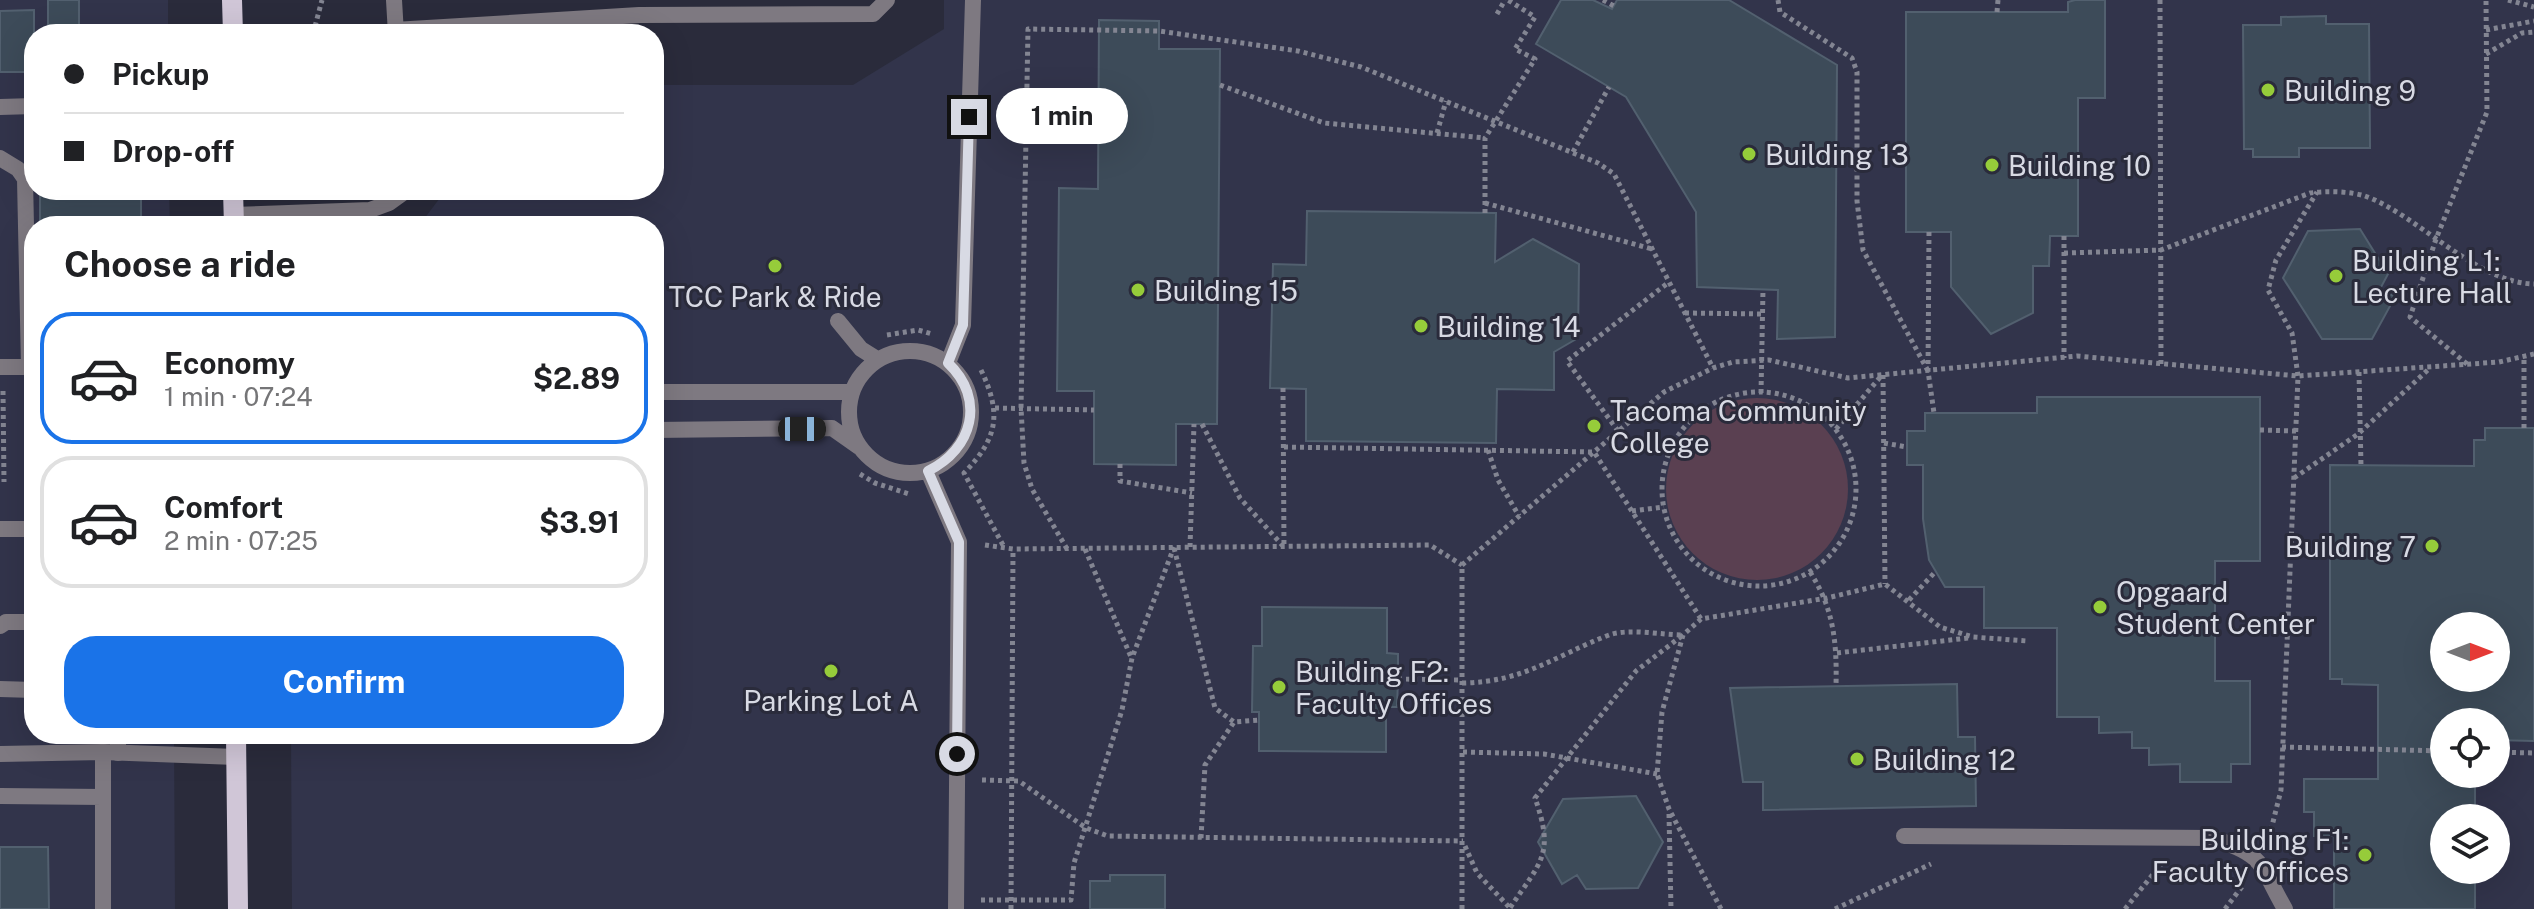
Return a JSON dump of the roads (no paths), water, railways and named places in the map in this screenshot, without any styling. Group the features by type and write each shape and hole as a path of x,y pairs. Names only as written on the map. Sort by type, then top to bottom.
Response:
{"main road":[{"path":"232,0 233,24"},
{"path":"236,744 238,909"}],"street":[{"path":"394,0 395,24"},
{"path":"510,24 639,15 873,14 887,0"},
{"path":"948,363 963,325 973,0"},
{"path":"0,107 24,106"},
{"path":"0,158 18,169 24,178"},
{"path":"301,216 370,210 393,200"},
{"path":"838,321 861,349 877,359"},
{"path":"664,430 832,428 873,461 890,470 909,474 928,471 945,462 961,447 969,428 972,407 966,386 948,363 917,350 897,351 877,359 861,373 851,392 848,411 851,432 859,448"},
{"path":"2,376 24,369"},
{"path":"664,392 851,392"},
{"path":"928,471 959,542 956,904"},
{"path":"0,529 24,529"},
{"path":"0,626 6,622 24,622"},
{"path":"0,689 24,690"},
{"path":"103,909 103,797 114,744"},
{"path":"0,754 236,757"},
{"path":"0,796 103,797"},
{"path":"1904,836 2212,838 2245,848 2262,865 2285,909"}],"place":[{"name":"Building 9","path":"2268,90"},
{"name":"Building 13","path":"1749,154"},
{"name":"Building 10","path":"1992,165"},
{"name":"TCC Park & Ride","path":"775,266"},
{"name":"Building L1: Lecture Hall","path":"2336,276"},
{"name":"Building 15","path":"1138,290"},
{"name":"Building 14","path":"1421,326"},
{"name":"Tacoma Community College","path":"1594,426"},
{"name":"Building 7","path":"2432,546"},
{"name":"Opgaard Student Center","path":"2100,607"},
{"name":"Parking Lot A","path":"831,671"},
{"name":"Building F2: Faculty Offices","path":"1279,687"},
{"name":"Building 12","path":"1857,759"},
{"name":"Building F1: Faculty Offices","path":"2365,855"}]}
